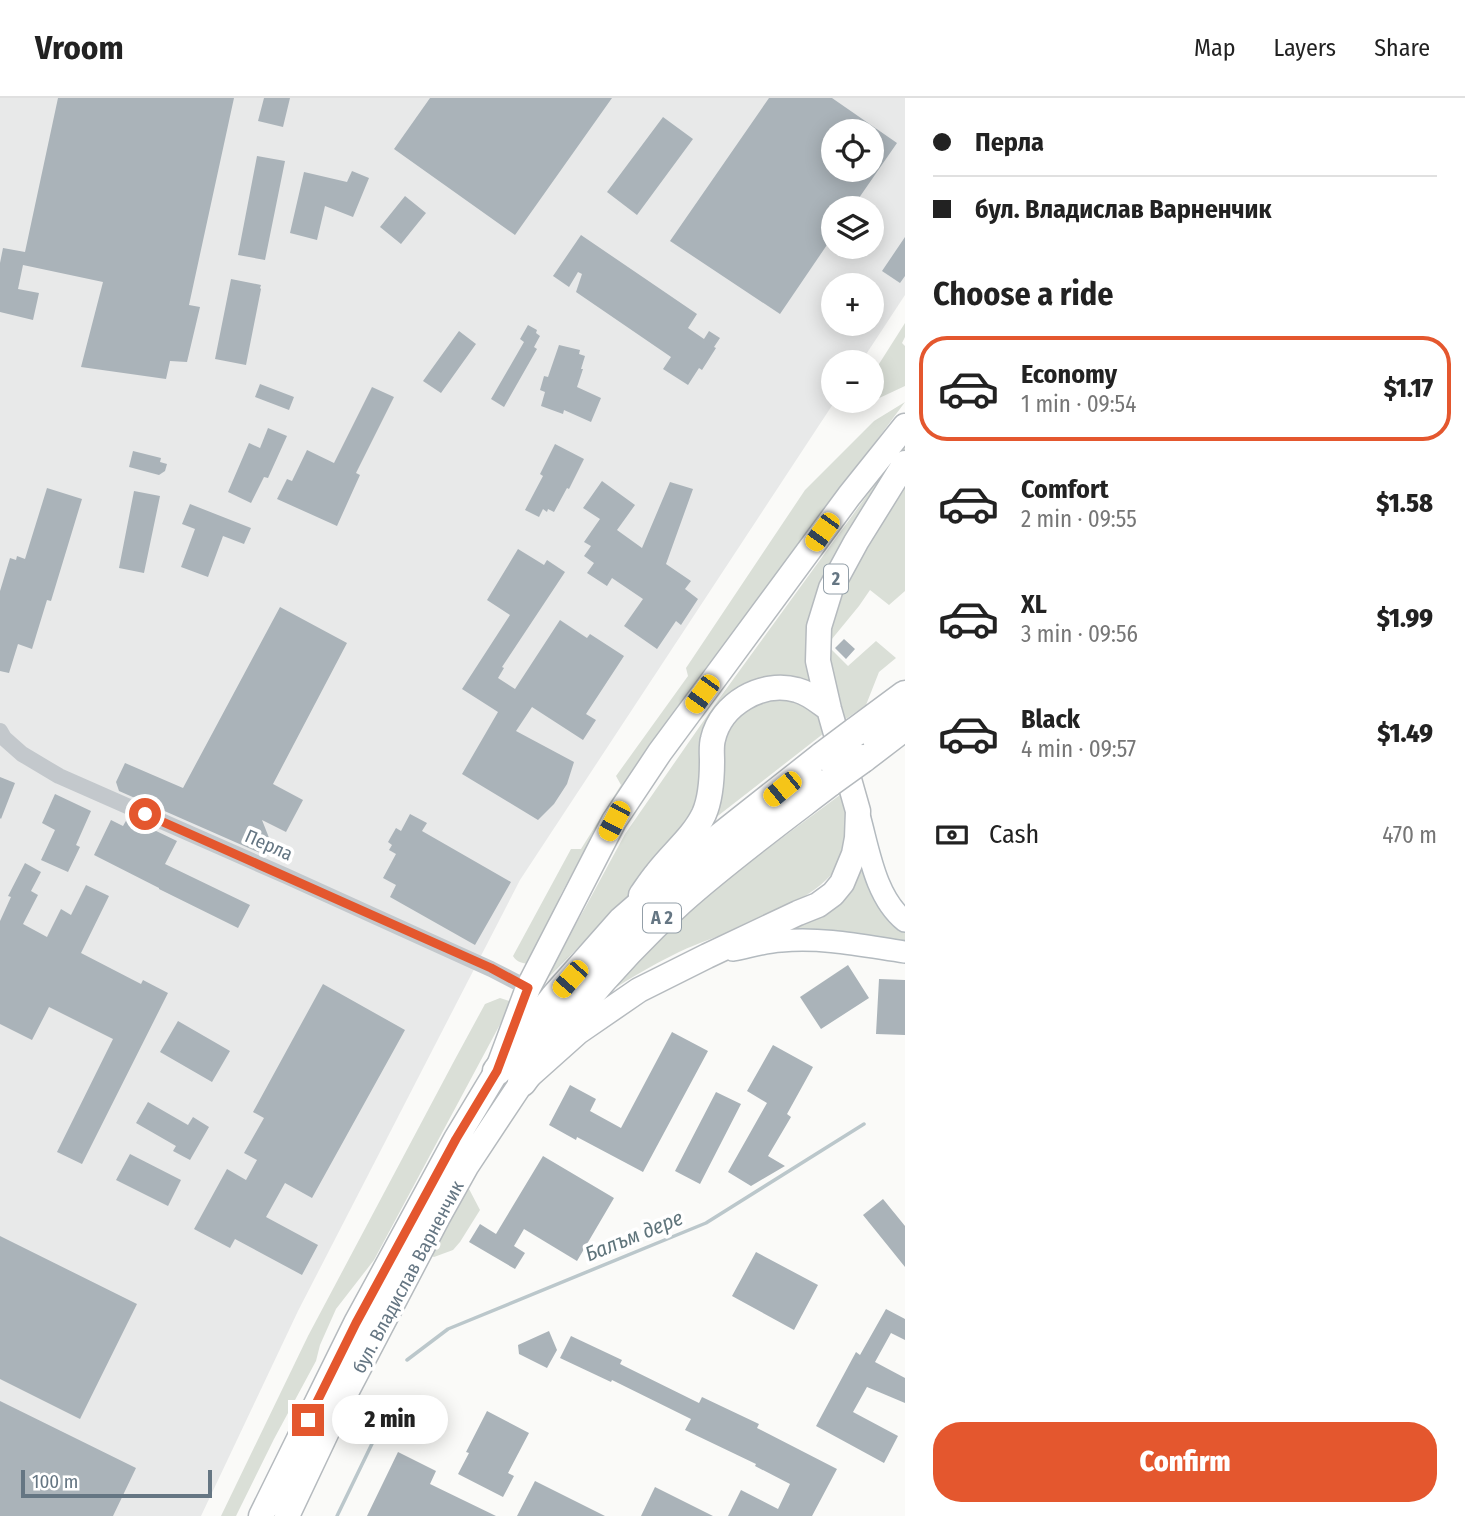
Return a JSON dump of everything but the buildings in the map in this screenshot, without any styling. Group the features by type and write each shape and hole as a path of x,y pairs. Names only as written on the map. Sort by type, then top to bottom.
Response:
{"highway":[{"name":"A 2","path":"510,1076 554,998 622,921 699,854 859,745 905,695"},
{"name":"A 2","path":"859,745 905,726"},
{"name":"A 2","path":"510,1076 552,1039 655,925 827,769"}],"main road":[{"name":"2","path":"528,988 614,821 660,752 849,496 905,426"},
{"name":"2","path":"510,1076 639,990 818,905 842,883 858,838 858,811 818,661 819,627 831,588 905,463"},
{"path":"622,921 657,873 694,832 699,822 709,799 712,741 723,716 758,691 771,688 797,690 829,709"},
{"name":"бул. Владислав Варненчик","path":"287,1516 339,1406 467,1165 510,1076 528,988"},
{"name":"бул. Владислав Варненчик","path":"261,1516 356,1323 456,1139 510,1076"}],"street":[{"name":"Перла","path":"0,731 22,754 59,776 491,968 528,988"},
{"path":"858,811 874,868 886,898 905,921"},
{"path":"707,956 778,941 811,939 905,952"}],"shaded area":[{"path":"0,98 905,98 905,295 884,327 884,273 821,273 821,336 878,336 869,350 821,350 821,413 827,413 520,880 298,1311 201,1516 0,1516"},
{"path":"905,323 902,343 905,346 905,386 884,396 884,356"},
{"path":"905,402 698,682 625,790 574,870 560,896 557,914 531,964 516,960 513,956 571,849 581,849 621,785 616,776 688,676 686,668 805,490 874,421"},
{"path":"905,443 905,452 825,585 819,687 726,703 703,801 630,895 540,986 625,834 716,703"},
{"path":"905,476 905,591 889,605 870,590 827,645 825,630 836,588"},
{"path":"876,641 896,658 879,672 866,705 840,723 828,646 848,666"},
{"path":"781,699 821,708 828,730 710,822 720,735 749,705"},
{"path":"844,792 849,813 845,851 836,869 819,886 774,913 668,957 595,1001 685,910"},
{"path":"865,851 905,929 905,945 757,938 822,911"},
{"path":"500,998 512,1002 374,1260 336,1309 316,1361 236,1516 221,1516 308,1336 453,1063 485,1004"},
{"path":"468,1187 480,1210 453,1250 434,1257 429,1255"}],"waterway":[{"name":"Балъм дере","path":"407,1360 448,1329 706,1223 864,1124"},
{"name":"Балъм дере","path":"337,1516 383,1421"}],"route":[{"path":"145,814 491,968 528,988 497,1071 456,1139 356,1323 308,1420"}]}
